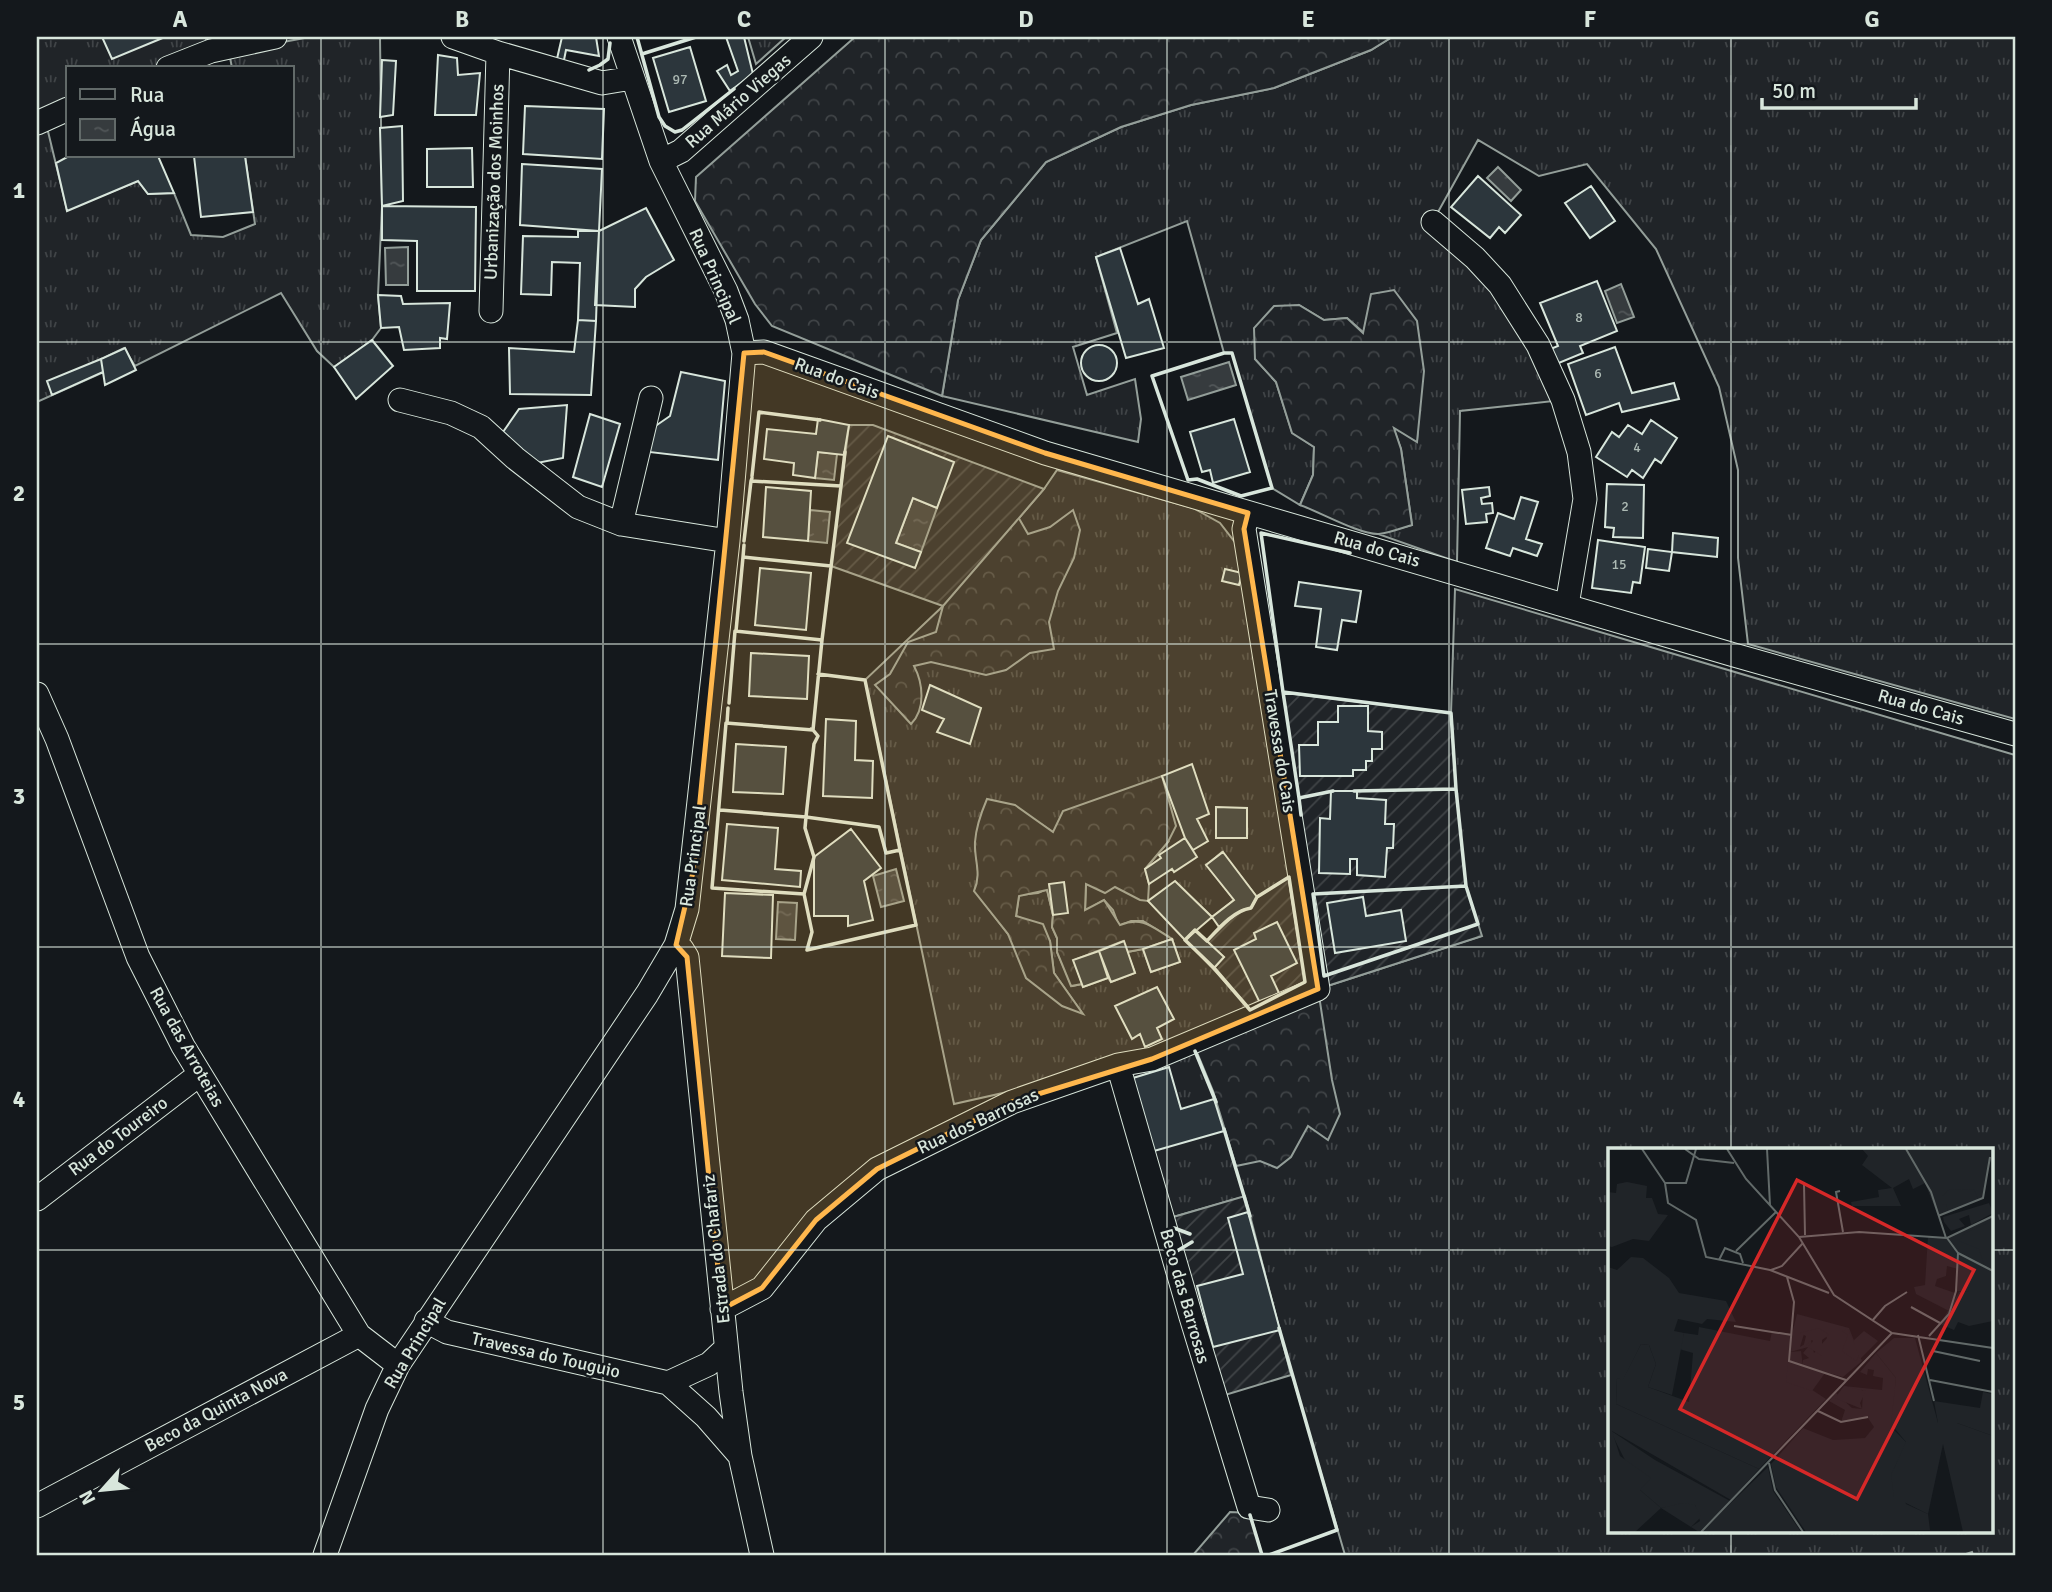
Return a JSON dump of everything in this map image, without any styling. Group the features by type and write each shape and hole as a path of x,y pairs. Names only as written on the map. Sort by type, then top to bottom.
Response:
{"street":[{"path":"174,66 211,51 275,37"},
{"path":"453,37 602,83 632,78"},
{"name":"Rua Principal","path":"324,1555 377,1409 398,1365 639,1006 676,945 687,909 728,541 744,353 737,320 726,291 662,161 619,37"},
{"name":"Rua Mário Viegas","path":"662,161 681,151 811,37"},
{"name":"Urbanização dos Moinhos","path":"491,311 498,53"},
{"path":"37,123 66,110"},
{"path":"1433,222 1475,258 1500,285 1538,345 1563,400 1579,452 1585,499 1567,605"},
{"name":"Rua do Cais","path":"744,353 764,352 1045,453 2015,734"},
{"path":"621,524 651,398"},
{"path":"400,400 451,413 481,427 514,458 578,507 621,524 728,541"},
{"name":"Travessa do Cais","path":"1248,513 1244,529 1318,989"},
{"name":"Rua das Arroteias","path":"37,694 57,738 138,957 183,1046 359,1335 398,1365"},
{"name":"Estrada do Chafariz","path":"676,945 687,957 726,1348 740,1456 762,1555"},
{"name":"Rua dos Barrosas","path":"722,1309 762,1288 816,1220 877,1169 1012,1102 1118,1065 1152,1059 1318,989"},
{"name":"Beco das Barrosas","path":"1118,1065 1249,1507 1268,1510"},
{"name":"Rua do Toureiro","path":"37,1199 200,1074"},
{"name":"Travessa do Touguio","path":"426,1321 447,1332 668,1383 706,1417 740,1456"},
{"name":"Beco da Quinta Nova","path":"37,1506 359,1335"},
{"path":"668,1383 709,1364 726,1348"}],"highlighted area":[{"path":"764,352 1045,453 1248,513 1244,529 1318,989 1152,1059 1012,1102 877,1169 816,1220 762,1288 722,1309 687,957 676,945 693,872 744,353"}],"green space":[{"path":"37,37 205,37 211,51 173,66 66,66 66,110 45,119 67,210 138,181 148,194 174,193 191,235 223,237 255,224 245,158 294,158 294,66 232,66 229,52 310,37 380,37 382,206 378,295 381,328 372,340 334,367 317,351 281,293 135,366 124,348 101,359 104,372 37,402"},
{"path":"748,37 786,37 756,64"},
{"path":"855,37 1392,37 1371,50 1274,88 1191,105 1121,127 1046,162 981,240 958,300 942,396 772,326 755,304 695,201 696,177"},
{"path":"1392,37 2015,37 2015,719 1748,644 1738,558 1738,470 1719,387 1656,249 1587,164 1539,176 1478,140 1433,221 1475,258 1563,400 1460,411 1457,562 1378,534 1412,525 1401,449 1393,427 1417,441 1419,411 1364,333 1347,318 1324,320 1299,305 1255,359 1276,382 1292,432 1314,447 1313,475 1300,505 1272,488 1232,353 1224,353 1187,221 1096,257 1117,333 1073,347 1087,395 1135,379 1141,419 1138,442 942,396 958,300 981,240 1046,162 1121,127 1191,105 1274,88 1371,50"},
{"path":"1394,290 1417,321 1424,371 1417,442 1394,428 1401,449 1412,525 1379,534 1351,527 1300,505 1313,475 1314,447 1292,433 1276,382 1255,359 1254,328 1274,306 1299,305 1324,320 1347,318 1363,333 1371,294"},
{"path":"849,425 873,425 1044,489 943,606 831,566"},
{"path":"1057,470 1193,508 1220,523 1237,545 1289,877 1257,897 1222,852 1207,865 1234,900 1212,917 1175,882 1149,901 1247,1005 1318,989 1481,936 1466,886 1422,889 1456,789 1451,713 1455,589 2015,755 2015,1555 1973,1555 1972,1552 1963,1555 1345,1555 1243,1197 1163,1220 1119,1067 954,1104 865,680 943,606 1044,489","holes":["1041,824 1053,832 1168,842 1145,869 1149,884 1086,884 1085,911 1104,900 1113,910 1119,926 1131,921 1143,921 1172,939 1180,962 1151,972 1143,949 1127,952 1135,973 1111,982 1108,978 1083,987 1082,984 1072,986 1057,952 1057,938 1052,927 1053,915 1047,889 1019,895 1016,916 1031,922 1050,941 1054,973 1082,1013 1008,934 975,891 979,880 975,844"]},
{"path":"1013,508 1028,534 1050,527 1073,510 1080,530 1074,558 1058,591 1049,622 1054,649 1030,653 1006,670 986,675 931,662 914,666 922,696 919,711 911,724 875,685 890,674 908,642 936,632 943,606 943,581"},
{"path":"1270,691 1451,713 1466,886 1482,936 1318,989 1254,1017 1247,1005 1214,968 1224,957 1207,941 1241,909 1251,908 1257,897 1289,877"},
{"path":"1162,776 1176,826 1168,842 1145,869 1149,884 1148,901 1140,900 1115,887 1105,893 1086,884 1085,910 1104,900 1120,925 1141,922 1172,939 1127,952 1123,941 1074,960 1082,984 1071,986 1057,952 1057,938 1052,927 1053,915 1047,890 1019,896 1016,916 1043,924 1050,941 1054,973 1083,1014 1062,1006 1026,978 1008,934 974,891 978,872 976,836 987,799 1015,805 1053,832 1063,811"},
{"path":"1318,989 1340,1114 1328,1140 1308,1126 1291,1157 1277,1168 1260,1161 1236,1166 1213,1091 1193,1043"},
{"path":"1245,1196 1291,1375 1225,1395 1163,1220"},
{"path":"1230,1512 1250,1513 1262,1555 1193,1555"}],"water":[{"path":"1498,167 1521,190 1511,201 1487,178"},
{"path":"408,247 408,285 386,285 385,248"},
{"path":"1621,284 1634,317 1617,323 1605,291"},
{"path":"1229,362 1236,385 1188,400 1181,377"},
{"path":"818,452 837,454 834,480 815,478"},
{"path":"913,498 937,508 921,552 896,543"},
{"path":"810,510 830,512 827,543 808,541"},
{"path":"896,869 904,901 881,907 873,876"},
{"path":"778,902 797,903 795,940 776,939"}],"building":[{"path":"102,37 165,37 112,59"},
{"path":"562,37 596,37 599,56 566,50 563,65 556,63"},
{"path":"726,37 744,37 753,74 730,91 717,71 727,65 731,75 738,71"},
{"path":"690,47 706,101 669,112 653,58"},
{"path":"438,55 457,58 458,75 480,73 476,115 435,115"},
{"path":"382,60 396,61 393,115 380,117"},
{"path":"525,106 604,109 602,159 523,154"},
{"path":"402,126 403,201 382,206 380,128"},
{"path":"472,148 473,187 427,187 427,149"},
{"path":"66,158 159,158 174,193 148,194 138,181 67,211 56,163"},
{"path":"194,158 245,158 253,212 201,217"},
{"path":"522,164 602,169 599,231 520,225"},
{"path":"1478,176 1521,215 1505,233 1499,227 1490,238 1451,207"},
{"path":"1591,186 1615,221 1590,238 1565,203"},
{"path":"382,206 476,207 475,291 417,291 417,241 382,240"},
{"path":"646,208 674,260 646,277 635,289 635,307 595,305 599,231"},
{"path":"578,231 599,231 596,321 578,320 580,263 552,262 551,295 521,294 523,236 578,237"},
{"path":"1120,248 1138,304 1149,299 1164,348 1126,358 1096,257"},
{"path":"1597,281 1617,331 1580,346 1583,353 1554,365 1548,350 1558,346 1540,303"},
{"path":"378,295 401,296 403,304 450,303 447,339 440,338 440,348 404,350 399,327 381,328"},
{"path":"578,320 596,321 591,395 510,394 509,348 574,352"},
{"path":"372,340 393,366 356,399 334,367"},
{"path":"1099,345 1111,351 1117,363 1111,375 1099,381 1087,375 1081,363 1087,351"},
{"path":"1615,347 1632,393 1674,383 1679,399 1622,412 1619,403 1586,415 1568,364"},
{"path":"125,348 136,370 105,385 101,359"},
{"path":"101,359 103,372 52,395 47,381"},
{"path":"681,372 725,381 718,460 649,452 654,427 670,416"},
{"path":"567,405 563,458 537,463 503,432 519,409"},
{"path":"590,414 620,424 602,487 573,477"},
{"path":"818,419 849,425 844,455 818,452 815,478 793,475 794,463 764,459 767,429 816,434"},
{"path":"1234,419 1250,472 1213,483 1210,470 1202,472 1190,432"},
{"path":"1651,420 1677,438 1661,463 1655,459 1643,478 1632,470 1627,477 1596,457 1612,432 1619,437 1628,425 1642,434"},
{"path":"888,436 954,462 937,508 913,498 896,543 921,552 915,568 847,543"},
{"path":"1607,484 1644,485 1643,538 1613,537 1614,528 1605,527"},
{"path":"766,487 811,491 808,541 763,537"},
{"path":"1489,487 1490,496 1481,498 1482,504 1492,503 1493,513 1486,514 1487,522 1466,524 1462,490"},
{"path":"1521,497 1538,502 1526,539 1542,544 1537,556 1513,548 1510,556 1486,548 1498,513 1514,519"},
{"path":"1673,533 1718,538 1717,557 1672,552"},
{"path":"1598,540 1645,547 1640,583 1633,582 1631,593 1592,588"},
{"path":"1648,549 1672,552 1669,571 1646,568"},
{"path":"760,568 811,573 806,630 755,625"},
{"path":"1225,569 1242,573 1239,585 1222,581"},
{"path":"1299,582 1361,591 1356,622 1342,620 1337,650 1316,647 1321,609 1295,606"},
{"path":"751,653 809,656 807,699 749,696"},
{"path":"930,685 981,708 970,744 937,732 944,719 922,710"},
{"path":"1338,706 1368,706 1368,731 1382,732 1382,749 1372,749 1372,761 1366,761 1366,770 1353,770 1353,776 1300,776 1299,745 1318,745 1318,722 1338,722"},
{"path":"826,719 856,721 855,760 873,761 872,798 823,796"},
{"path":"736,744 786,747 783,794 733,792"},
{"path":"1192,764 1209,814 1197,819 1208,841 1193,850 1185,838 1162,776"},
{"path":"1331,791 1357,791 1357,798 1386,800 1385,824 1394,824 1393,848 1387,848 1385,877 1357,875 1357,859 1350,859 1350,874 1319,873 1320,818 1330,819"},
{"path":"1216,807 1247,808 1247,838 1216,838"},
{"path":"727,824 778,828 775,869 801,871 800,887 722,880"},
{"path":"851,829 881,868 864,881 873,920 848,926 848,916 814,916 814,857"},
{"path":"1185,838 1197,857 1149,884 1145,869 1161,858 1159,855"},
{"path":"1223,852 1257,897 1251,908 1242,910 1219,927 1212,917 1234,900 1206,865"},
{"path":"1175,881 1212,917 1185,940 1148,901"},
{"path":"1064,882 1068,913 1053,915 1049,884"},
{"path":"725,893 773,895 771,958 722,956"},
{"path":"1363,897 1366,916 1401,910 1406,941 1335,953 1327,903"},
{"path":"1277,922 1297,963 1271,976 1279,993 1260,1003 1234,950 1256,939 1254,933"},
{"path":"1195,930 1224,957 1214,968 1185,940"},
{"path":"1172,939 1180,962 1151,972 1143,949"},
{"path":"1124,941 1135,973 1111,982 1099,951"},
{"path":"1099,951 1108,978 1083,987 1073,960"},
{"path":"1157,987 1174,1019 1157,1028 1162,1039 1145,1047 1140,1034 1132,1039 1115,1006"},
{"path":"1169,1067 1181,1109 1214,1099 1224,1131 1154,1151 1133,1078"},
{"path":"1248,1212 1280,1330 1213,1347 1197,1286 1243,1274 1228,1218"}],"wall":[{"path":"637,37 659,117 665,126 675,132 682,130 734,89"},
{"path":"642,54 696,37"},
{"path":"589,70 608,59 610,43"},
{"path":"1224,353 1232,353 1272,488 1241,496 1197,479 1188,480 1152,376 1224,353"},
{"path":"752,476 759,412 820,420"},
{"path":"752,478 751,481 841,486 845,452"},
{"path":"744,541 751,481"},
{"path":"820,640 841,486"},
{"path":"1283,692 1261,533 1350,553"},
{"path":"744,545 743,557 831,566"},
{"path":"736,631 743,557"},
{"path":"729,703 735,631 822,640 813,730 811,729"},
{"path":"720,810 806,817 814,744 818,736 813,730 726,723 712,888 804,894 814,857 805,828 806,817 879,827 886,853 900,850 865,680 818,674"},
{"path":"1299,798 1283,692 1451,713 1456,789"},
{"path":"727,723 728,708"},
{"path":"1354,791 1456,789 1466,886"},
{"path":"1301,815 1299,798 1333,791"},
{"path":"804,894 812,932 807,950 916,925 900,850"},
{"path":"1289,877 1305,982 1250,1010 1214,968 1185,940 1195,930 1207,941 1232,916 1251,908 1257,897 1289,877"},
{"path":"1466,886 1478,924 1324,976 1313,894 1466,886"},
{"path":"1195,1051 1216,1102"},
{"path":"1224,1129 1250,1216"},
{"path":"1174,1228 1190,1234"},
{"path":"1177,1251 1192,1242"},
{"path":"1269,1555 1337,1530 1279,1328"},
{"path":"1250,1515 1262,1555"}]}
